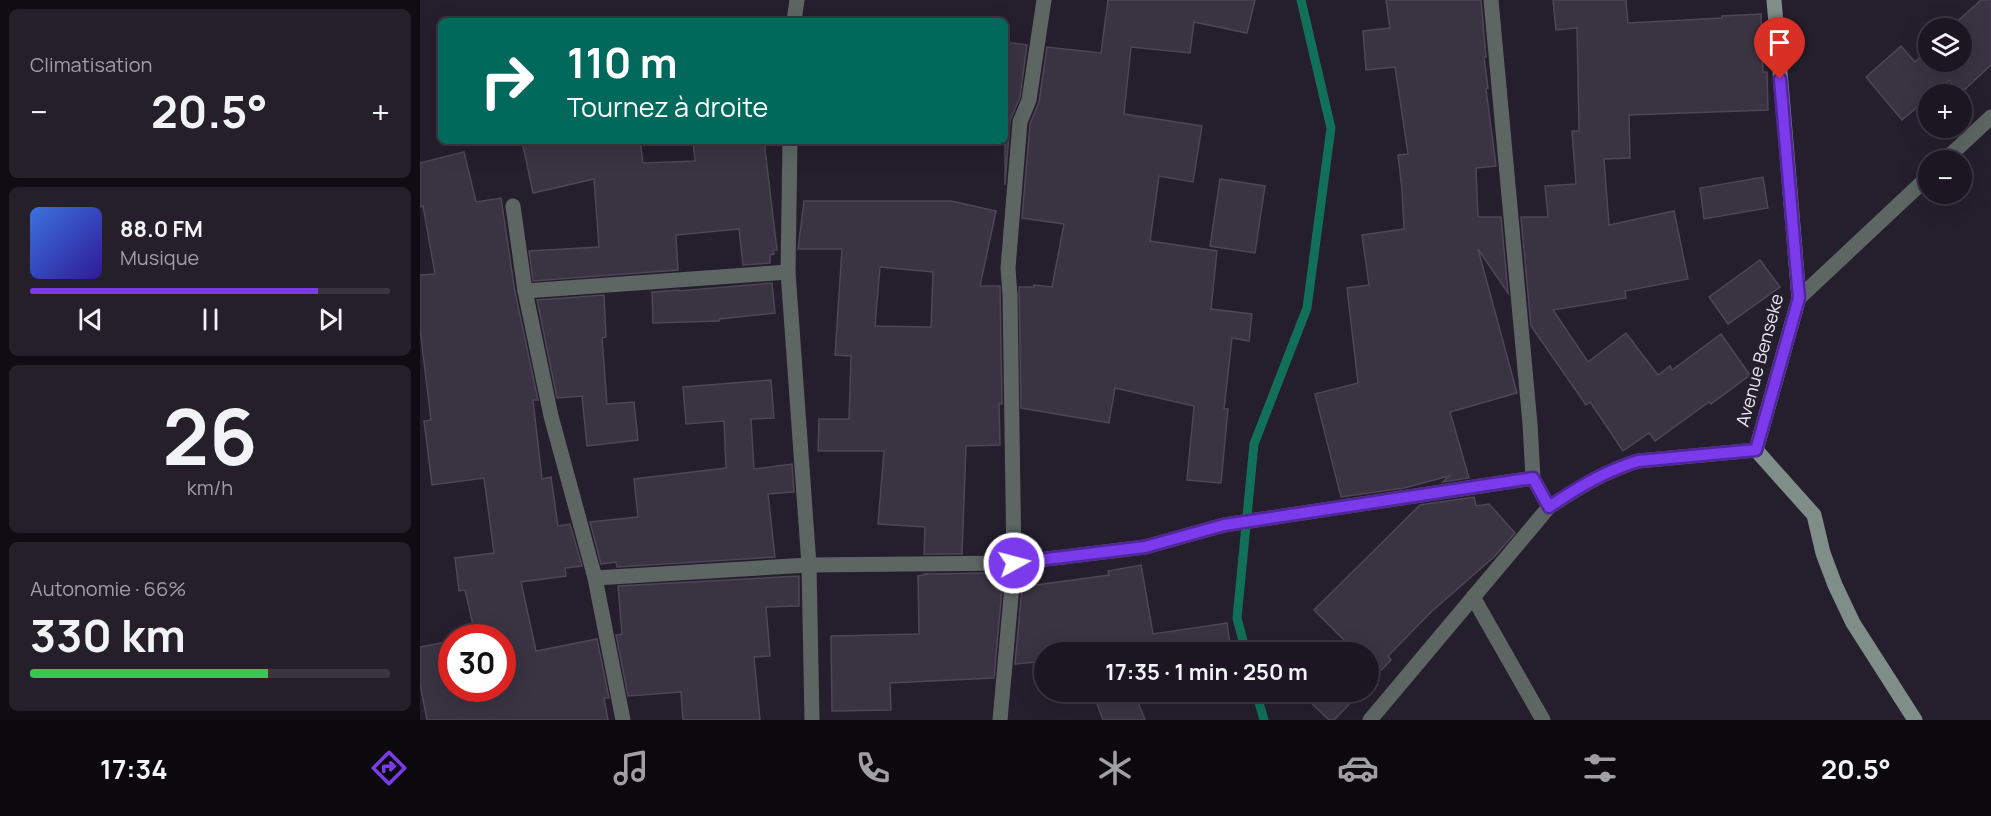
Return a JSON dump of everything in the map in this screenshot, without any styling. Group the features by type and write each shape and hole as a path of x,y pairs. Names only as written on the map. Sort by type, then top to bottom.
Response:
{"street":[{"path":"794,18 797,0"},
{"path":"1000,720 1014,563 1008,268 1020,122 1029,100 1044,0"},
{"path":"1491,0 1533,478 1549,507"},
{"name":"Avenue Benseke","path":"1774,0 1799,298 1756,450 1814,514 1823,553 1853,622 1915,720"},
{"path":"1956,150 1991,117"},
{"path":"790,144 788,272 809,564 812,720"},
{"path":"1799,298 1918,186"},
{"path":"513,206 525,291 551,416 595,578 623,720"},
{"path":"525,291 788,272"},
{"path":"1370,720 1549,507 1582,485 1619,466 1638,461 1756,450"},
{"path":"595,578 809,564 1014,563 1145,547 1224,525 1533,478"},
{"path":"1473,597 1543,720"}],"building":[{"path":"1108,0 1255,0 1247,33 1194,22 1190,53 1131,47 1124,114 1202,126 1193,182 1159,176 1150,241 1217,251 1211,309 1252,314 1249,341 1232,338 1224,409 1228,409 1221,483 1187,480 1194,406 1115,388 1109,423 1021,408 1019,287 1034,287 1034,285 1052,287 1064,224 1022,218 1030,124 1039,102 1047,47 1101,53"},
{"path":"1386,0 1481,0 1488,88 1486,89 1496,166 1476,168 1478,217 1501,217 1508,293 1478,249 1517,393 1450,412 1469,478 1443,482 1449,476 1404,488 1341,497 1315,394 1358,383 1347,288 1369,285 1362,235 1404,229 1398,155 1408,154 1395,67 1366,70 1363,31 1390,28"},
{"path":"1553,0 1626,0 1628,23 1761,14 1763,72 1767,72 1768,110 1629,115 1630,158 1604,159 1609,225 1674,211 1688,279 1625,291 1626,298 1553,310 1588,362 1626,333 1658,375 1670,366 1672,370 1721,334 1750,375 1655,441 1649,433 1623,451 1590,402 1586,405 1531,326 1521,217 1548,217 1545,186 1576,184 1572,131 1579,131 1577,28 1556,30"},
{"path":"1981,0 1991,0 1991,65 1971,84 1953,84 1949,80 1944,84 1918,84 1918,106 1902,120 1866,77 1901,46 1915,62 1918,59 1918,72 1972,72 1972,18 1961,18"},
{"path":"1008,42 1027,45 1020,97 1010,121 1005,185 1005,144 1008,144"},
{"path":"523,144 640,144 643,163 695,161 693,144 764,144 777,250 773,250 774,254 770,255 770,263 743,265 739,229 676,235 678,270 533,281 529,251 599,247 594,179 533,193"},
{"path":"464,152 476,202 501,198 515,292 538,400 533,400 542,479 551,477 558,526 570,524 582,566 565,568 566,576 521,582 536,651 597,639 609,698 604,698 608,720 427,720 420,684 420,647 438,644 438,702 516,702 516,624 473,624 465,590 459,591 455,558 494,553 484,478 432,485 424,421 431,420 420,329 420,275 435,274 423,206 420,207 420,163"},
{"path":"1763,177 1768,208 1704,219 1700,188"},
{"path":"1220,179 1265,186 1255,253 1210,246"},
{"path":"804,201 951,201 996,211 980,286 1000,286 1002,404 999,404 1000,445 966,446 962,554 924,554 925,527 878,524 884,451 818,451 819,419 849,419 851,356 835,355 842,249 798,249","holes":["880,267 933,272 931,327 875,326"]},
{"path":"1760,260 1780,287 1728,324 1709,297"},
{"path":"772,283 775,313 719,319 719,321 653,323 652,292"},
{"path":"604,295 606,337 602,338 607,404 634,402 638,440 587,446 582,396 557,398 537,300"},
{"path":"771,380 774,418 751,419 754,469 792,464 794,492 768,494 775,557 617,567 616,562 601,564 590,522 638,517 634,479 726,468 724,421 686,424 683,387"},
{"path":"1474,497 1476,506 1489,504 1515,533 1495,556 1431,612 1388,656 1391,660 1379,673 1379,642 1346,642 1314,610 1420,505"},
{"path":"1141,565 1153,634 1227,623 1230,642 1034,642 1034,662 1015,664 1022,587 1109,575 1108,571"},
{"path":"996,573 997,590 1002,589 994,678 890,683 891,710 832,711 831,636 919,634 918,576"},
{"path":"799,576 799,606 766,607 770,656 754,657 760,720 683,720 681,692 628,696 616,635 622,634 618,586"},
{"path":"1096,702 1138,702 1145,720 1103,720"},
{"path":"1310,702 1351,702 1334,720 1329,720"}],"waterway":[{"path":"1243,642 1237,618 1254,444 1307,308 1331,128 1301,0"},
{"path":"1259,702 1264,720"}],"route":[{"path":"1014,563 1145,547 1224,525 1533,478 1549,507 1582,485 1619,466 1638,461 1756,450 1799,298 1780,79"}]}
